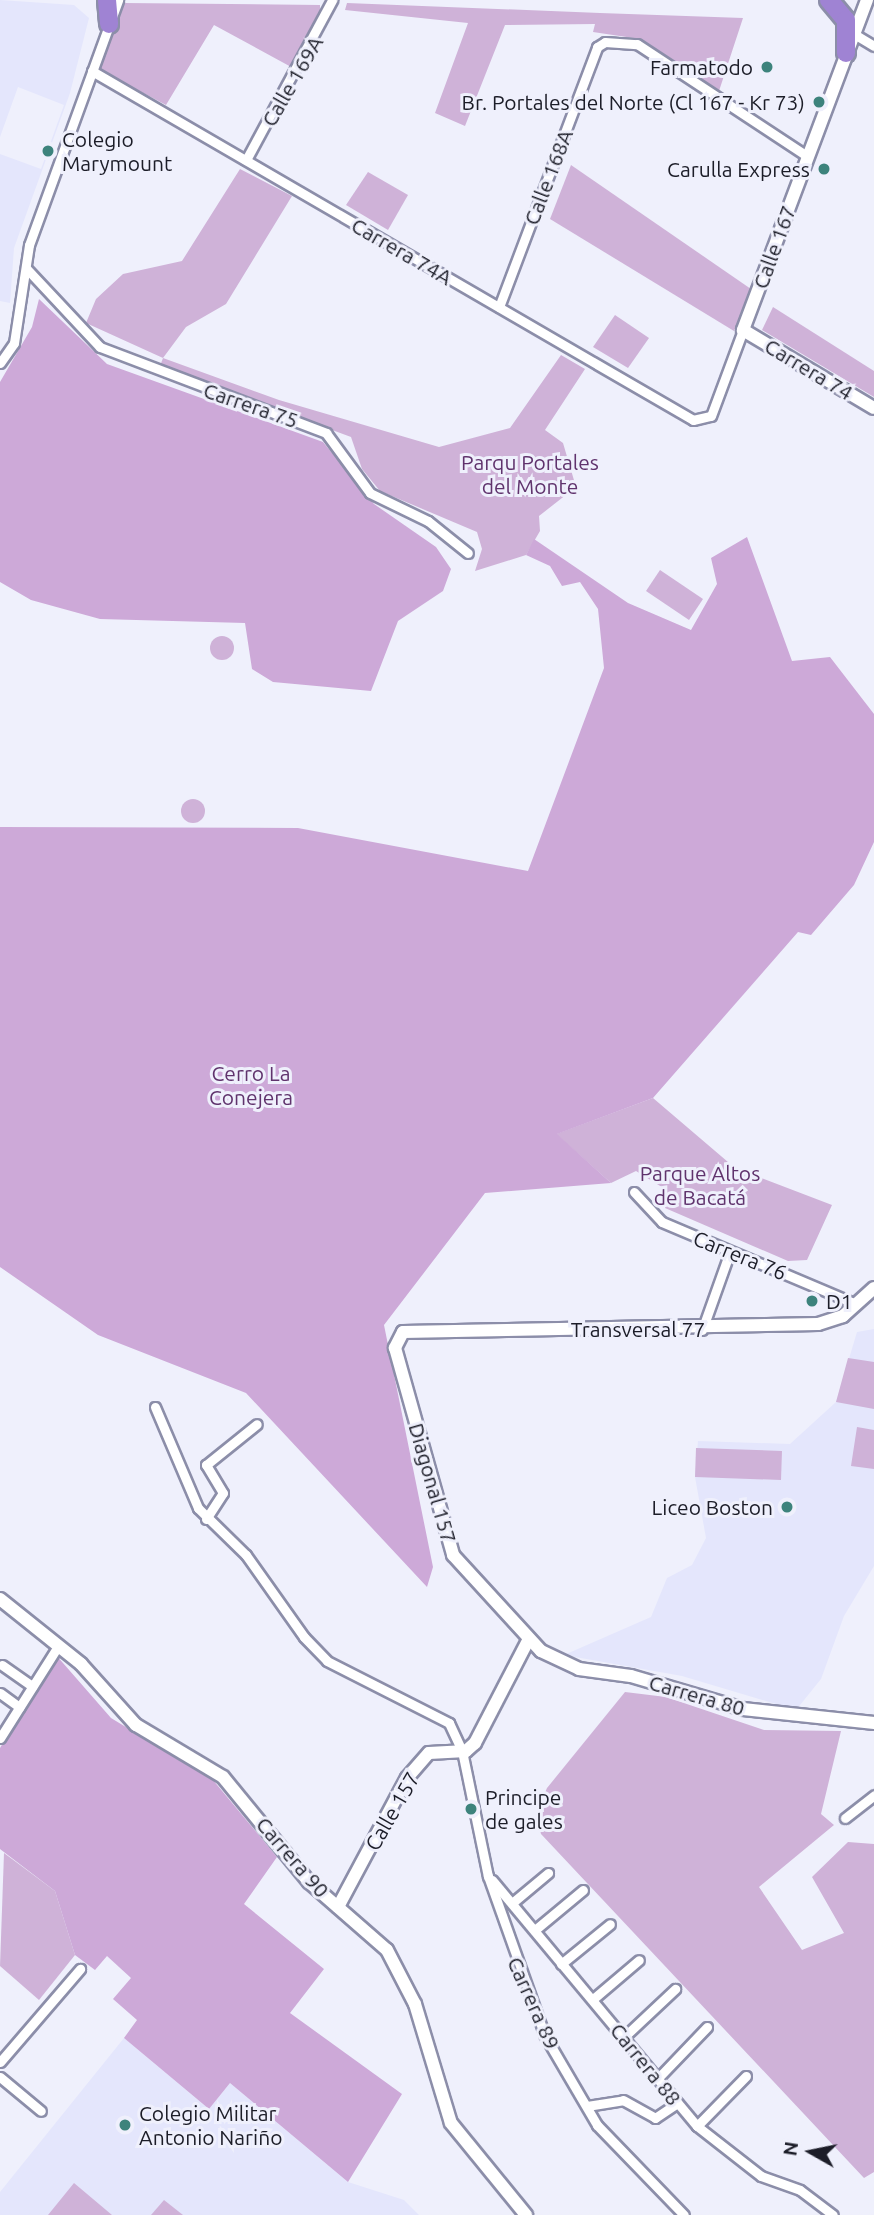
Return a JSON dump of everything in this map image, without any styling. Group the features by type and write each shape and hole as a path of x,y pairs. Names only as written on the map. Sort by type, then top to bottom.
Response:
{"highway":[{"path":"107,0 109,24"},
{"path":"829,0 846,20 846,53"}],"street":[{"path":"0,363 13,343 26,268 118,0"},
{"name":"Calle 169A","path":"246,160 332,0"},
{"name":"Calle 167","path":"711,415 867,0"},
{"path":"854,34 874,46"},
{"name":"Calle 168A","path":"499,307 597,47 614,40 638,44 787,143"},
{"name":"Carrera 74A","path":"92,71 693,420 711,415"},
{"path":"787,143 815,136"},
{"path":"787,143 807,156"},
{"name":"Carrera 75","path":"26,268 100,347 326,433 370,493 428,521 468,553"},
{"name":"Carrera 74","path":"743,330 874,408"},
{"name":"Carrera 76","path":"634,1192 662,1222 729,1254 856,1304"},
{"path":"702,1330 729,1254"},
{"name":"Transversal 77","path":"396,1342 403,1332 702,1330 818,1324 856,1304 874,1288"},
{"name":"Diagonal 157","path":"396,1342 453,1555 529,1639"},
{"path":"155,1407 206,1519"},
{"path":"206,1519 223,1493 207,1471 209,1461 257,1424"},
{"name":"Carrera 89","path":"206,1519 246,1555 267,1590 327,1661 443,1716 462,1751 488,1876 521,1983 587,2106 684,2215"},
{"name":"Carrera 90","path":"0,1599 81,1664 129,1719 223,1777 309,1882 395,1961 451,2123 526,2215"},
{"path":"462,1751 486,1729 529,1639"},
{"name":"Carrera 80","path":"529,1639 552,1660 579,1670 631,1676 782,1717 874,1723"},
{"path":"0,1738 55,1651"},
{"path":"2,1665 33,1686"},
{"path":"0,1693 19,1707"},
{"name":"Calle 157","path":"338,1907 407,1778 429,1754 462,1751"},
{"path":"845,1818 874,1795"},
{"path":"512,1903 548,1873"},
{"name":"Carrera 88","path":"488,1876 660,2076 677,2104 697,2126 761,2176 800,2190 833,2215"},
{"path":"536,1929 583,1890"},
{"path":"561,1964 610,1924"},
{"path":"593,1999 639,1960"},
{"path":"0,2062 80,1969"},
{"path":"625,2036 675,1989"},
{"path":"660,2076 707,2027"},
{"path":"697,2126 746,2076"},
{"path":"0,2077 41,2111"},
{"path":"587,2106 623,2101 655,2118 677,2104"}],"shaded area":[{"name":"Colegio Marymount","path":"0,0 74,5 89,18 70,93 14,248 10,303 0,301 0,154 41,169 64,105 18,87 0,137"},
{"name":"Liceo Boston","path":"874,1329 874,1566 844,1616 821,1679 796,1710 682,1676 564,1655 651,1617 667,1578 692,1565 706,1538 695,1477 698,1441 790,1444 836,1402 857,1332"},
{"path":"124,2038 209,2109 230,2083 348,2182 404,2200 419,2215 0,2215 0,2192"}],"green space":[{"path":"124,3 320,5 320,19 293,68 214,25 166,105 98,69"},
{"path":"347,3 743,18 719,91 640,39 593,32 595,24 505,25 465,126 435,113 468,23 345,10"},
{"path":"571,165 751,289 734,331 550,219"},
{"path":"240,169 292,196 226,304 186,327 163,358 86,323 96,299 123,274 182,261"},
{"path":"368,172 408,195 388,230 346,205"},
{"path":"39,299 107,364 323,442 374,504 436,547 451,569 443,591 398,621 371,691 273,682 252,669 245,623 100,619 31,600 0,582 0,382 32,327"},
{"path":"773,307 874,371 874,397 762,330"},
{"path":"615,315 649,338 628,368 593,347"},
{"name":"Parqu Portales del Monte","path":"561,355 585,369 545,430 563,443 576,487 539,516 540,531 526,555 475,571 482,549 477,532 380,491 362,469 351,437 160,366 163,358 279,400 439,447 510,428"},
{"name":"Cerro La Conejera","path":"747,537 792,661 830,657 874,714 874,842 854,885 811,935 798,932 653,1098 557,1134 611,1183 485,1193 384,1325 433,1567 427,1587 246,1393 98,1335 0,1267 0,827 298,828 528,871 604,668 598,609 580,582 562,586 550,566 526,555 534,539 628,603 691,630 717,584 711,558"},
{"path":"660,570 703,599 689,620 646,591"},
{"path":"222,636 233,643 234,648 227,659 222,660 211,653 210,648 217,637"},
{"path":"193,799 204,806 205,811 198,822 193,823 182,816 181,811 188,800"},
{"name":"Parque Altos de Bacatá","path":"653,1098 735,1168 832,1205 807,1260 788,1261 665,1208 665,1189 636,1171 611,1183 556,1134"},
{"path":"848,1358 874,1362 874,1409 836,1402"},
{"path":"857,1427 874,1430 874,1469 851,1466"},
{"path":"696,1448 782,1451 781,1480 695,1477"},
{"path":"56,1655 111,1718 213,1780 277,1857 244,1904 324,1969 290,2013 402,2094 348,2182 230,2083 209,2109 124,2038 137,2020 113,1999 131,1978 107,1956 95,1970 75,1955 55,1891 0,1849 0,1748"},
{"path":"625,1692 666,1697 764,1730 841,1731 821,1814 834,1825 759,1887 802,1950 844,1933 812,1877 848,1842 874,1844 874,2172 864,2178 541,1834 536,1813 547,1788"},
{"path":"4,1853 55,1891 75,1955 39,2000 0,1966"},
{"path":"74,2183 112,2215 48,2215"},
{"path":"164,2200 183,2215 151,2215"}],"place":[{"name":"Farmatodo","path":"767,67"},
{"name":"Br. Portales del Norte (Cl 167 - Kr 73)","path":"819,102"},
{"name":"Colegio Marymount","path":"48,151"},
{"name":"Carulla Express","path":"824,169"},
{"name":"D1","path":"812,1301"},
{"name":"Liceo Boston","path":"787,1507"},
{"name":"Principe de gales","path":"471,1809"},
{"name":"Colegio Militar Antonio Nariño","path":"125,2125"}]}
